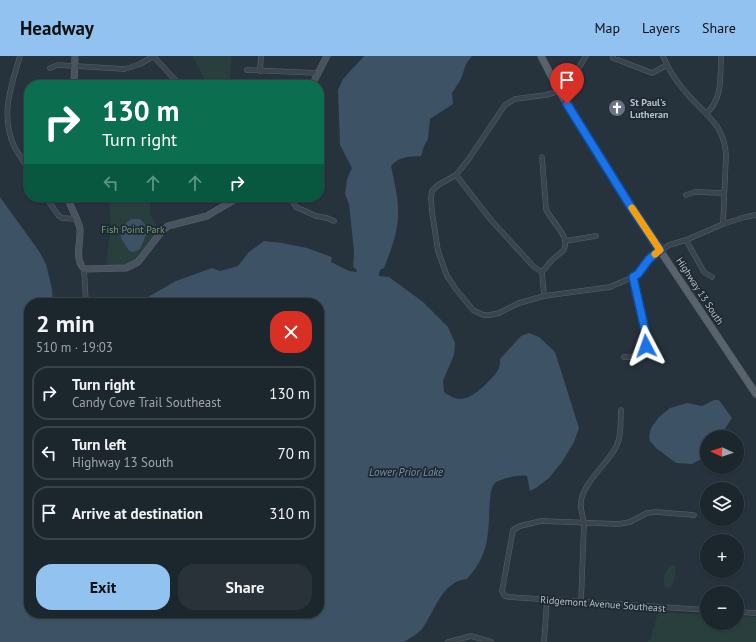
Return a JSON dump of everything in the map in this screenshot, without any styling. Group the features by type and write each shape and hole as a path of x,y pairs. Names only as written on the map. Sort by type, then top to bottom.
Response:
{"main road":[{"name":"Highway 13 South","path":"541,56 559,91 627,200 756,394"}],"street":[{"path":"20,56 9,94 7,113 9,130 14,147 24,162"},
{"path":"74,80 75,56"},
{"path":"50,68 58,65 125,69 140,64 153,56 175,80"},
{"path":"260,71 261,56"},
{"path":"314,80 327,56"},
{"path":"586,56 568,85 559,91 546,95 515,99 504,105 468,160 456,175 438,185 432,191 431,198 438,251 447,276 473,310 483,315 490,315 499,313 518,303 544,296 610,287 638,274 649,259 669,244 686,240 723,224 756,215"},
{"path":"613,56 612,58 652,73 667,66"},
{"path":"663,56 667,66 684,90 716,123 722,133 726,146 723,224"},
{"path":"707,113 713,107 718,98 721,56"},
{"path":"247,70 317,73"},
{"path":"542,157 546,209 565,241 564,250 552,260 542,272 544,296"},
{"path":"456,175 491,220 534,267 542,272"},
{"path":"686,195 695,192 724,193"},
{"path":"49,202 58,215 62,218 76,219"},
{"path":"70,202 80,230 79,260 84,269 86,298"},
{"path":"84,269 126,268 132,266 138,262 162,230 168,226 208,216 231,202"},
{"path":"293,202 296,208 334,221"},
{"path":"565,241 596,236"},
{"path":"686,240 704,272 712,277"},
{"path":"624,356 635,357 641,353 646,346 647,339 633,277"},
{"path":"581,603 584,523 580,501 584,491 616,447 620,438 621,410"},
{"path":"584,523 619,524 630,522 647,514 656,512 694,515"},
{"name":"Ridgemont Avenue Southeast","path":"584,523 542,521 520,526 513,530 502,590 505,596 581,603 700,610"},
{"path":"544,642 547,600"},
{"path":"744,612 756,613"},
{"path":"448,642 471,636 491,642"}],"green space":[{"path":"232,56 230,80 205,80 193,57"},
{"name":"Fish Point Park","path":"109,202 154,202 150,203 150,214 159,231 137,260 122,265 106,265 111,226"},
{"path":"672,565 675,566 674,580 671,587 666,588 664,575 667,569"},
{"path":"658,612 700,615 700,630 744,630 744,616 756,617 756,642 647,642 651,638"}],"water":[{"name":"Lower Prior Lake","path":"364,56 472,56 466,64 461,79 452,93 453,104 430,119 428,139 421,156 408,157 398,160 391,166 396,188 398,217 394,240 384,268 381,269 379,276 389,277 423,302 448,327 455,343 454,355 443,381 444,392 450,396 462,399 467,398 482,388 497,372 500,366 500,359 521,336 529,333 539,337 555,352 579,428 574,442 562,462 549,478 530,491 527,476 510,477 500,480 494,484 490,499 487,539 484,552 479,563 467,579 458,581 445,591 422,629 404,642 0,642 0,197 39,251 46,264 53,298 24,298 24,618 324,618 324,298 147,298 176,281 212,268 220,271 238,266 249,252 264,241 307,248 332,257 331,262 349,271 356,272 357,270 353,267 354,251 349,204 345,194 347,179 352,168 340,145 338,90 343,79"},
{"path":"131,219 140,219 146,226 146,235 140,249 134,252 129,251 121,238 121,227"},
{"path":"714,400 719,400 732,418 724,430 700,430 700,460 692,464 676,463 656,448 650,441 649,437 651,428 659,417 670,408 687,403 702,406"}],"slow traffic":[{"path":"632,208 660,250 655,254"}],"place":[{"name":"St Paul's Lutheran","path":"617,108"}],"route":[{"path":"567,104 631,207 660,250 649,259 638,274 633,277 647,339 646,346"}]}
